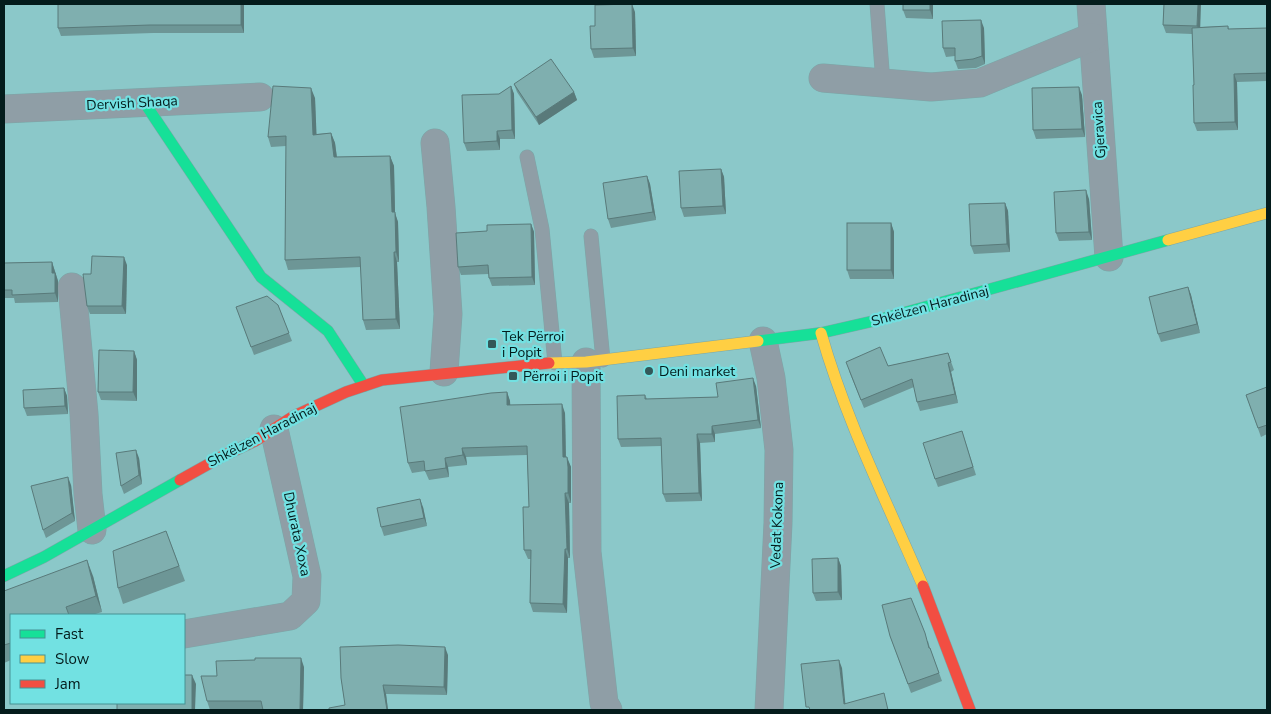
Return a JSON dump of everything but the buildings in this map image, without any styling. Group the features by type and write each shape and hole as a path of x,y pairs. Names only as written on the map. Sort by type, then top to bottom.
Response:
{"street":[{"name":"Gjeravica","path":"1091,4 1109,257"},
{"path":"823,78 931,87 980,83 1092,37"},
{"name":"Dervish Shaqa","path":"4,109 260,97"},
{"path":"144,102 261,277 328,331 364,386"},
{"path":"435,142 448,314 444,372"},
{"name":"Shkëlzen Haradinaj","path":"4,576 44,557 303,412 346,392 382,380 538,363 594,361 670,353 821,333 878,320 1267,213"},
{"path":"72,287 84,414 88,494 92,530"},
{"path":"821,333 844,402 871,471 922,582 970,710"},
{"name":"Vedat Kokona","path":"763,341 771,378 779,450 778,523 769,710"},
{"path":"594,361 587,552 604,703 608,710"},
{"name":"Dhurata Xoxa","path":"185,634 290,616 306,601 307,576 274,429"}],"lane":[{"path":"877,4 883,83"},
{"path":"527,157 542,229 555,363"},
{"path":"591,236 594,361"}],"traffic: fast":[{"path":"144,102 261,277 328,331 364,386"},
{"path":"758,341 821,333 878,320 1168,240"},
{"path":"4,576 44,557 180,480"}],"traffic: slow":[{"path":"1168,240 1267,213"},
{"path":"821,333 842,398 923,586"},
{"path":"549,363 586,362 758,341"}],"traffic: jam":[{"path":"180,480 255,441 294,416 346,392 382,380 549,363"},
{"path":"923,586 970,710"}],"place":[{"name":"Tek Përroi i Popit","path":"492,344"},
{"name":"Deni market","path":"649,371"},
{"name":"Përroi i Popit","path":"513,376"}]}
